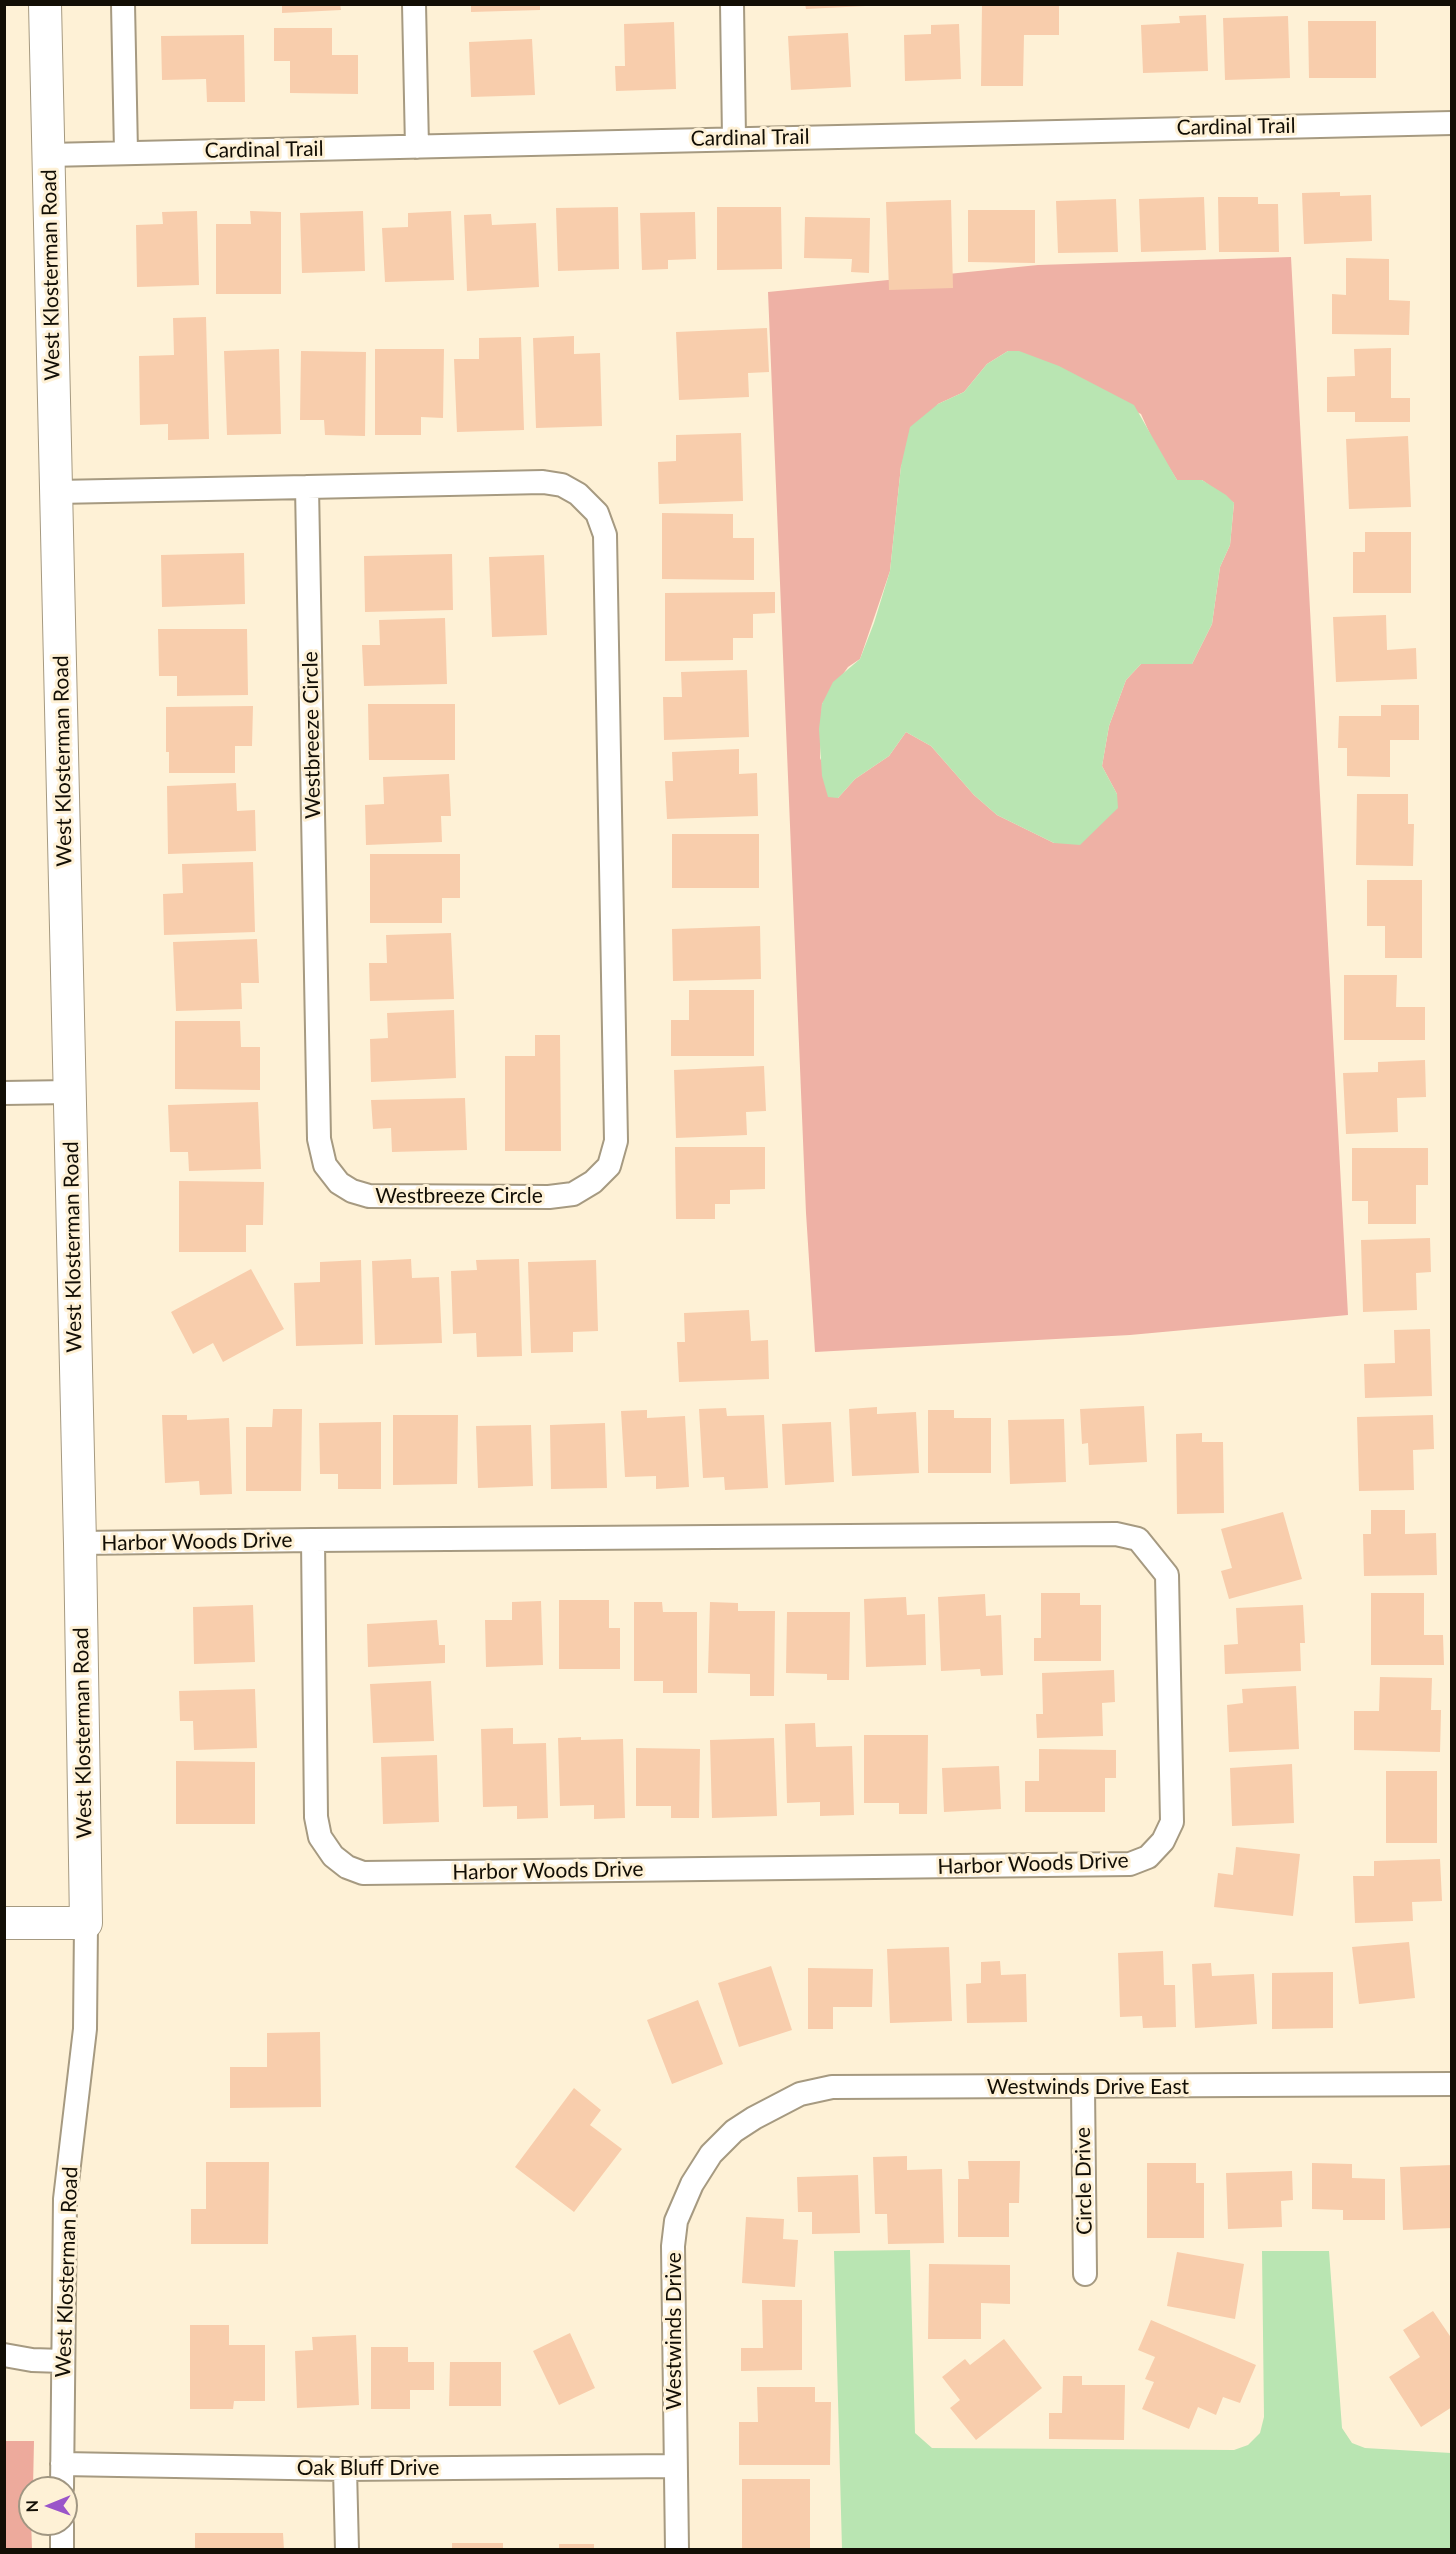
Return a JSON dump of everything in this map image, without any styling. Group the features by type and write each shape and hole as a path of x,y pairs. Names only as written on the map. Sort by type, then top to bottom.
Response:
{"street":[{"name":"West Klosterman Road","path":"45,4 80,1543 86,1923 85,2029 65,2199 62,2476"},
{"path":"123,4 126,152"},
{"path":"414,4 417,147"},
{"path":"732,4 734,138"},
{"name":"Cardinal Trail","path":"48,155 1452,123"},
{"name":"Westbreeze Circle","path":"57,492 543,482 562,485 578,494 597,513 605,535 618,1118 616,1141 609,1166 593,1182 573,1194 549,1197 369,1196 352,1191 339,1183 325,1165 319,1139 307,487"},
{"path":"4,1093 70,1092"},
{"name":"Harbor Woods Drive","path":"80,1543 313,1540 1116,1534 1138,1539 1167,1575 1172,1822 1163,1841 1148,1857 1130,1864 363,1873 347,1867 333,1856 320,1837 316,1817 313,1540"},
{"path":"4,1923 86,1923"},
{"name":"Westwinds Drive East","path":"734,2131 784,2101 832,2087 1452,2084"},
{"name":"Circle Drive","path":"1083,2087 1085,2274"},
{"name":"Westwinds Drive","path":"676,2550 673,2246 676,2221 701,2168 734,2131"},
{"path":"4,2355 32,2360 63,2361"},
{"name":"Oak Bluff Drive","path":"62,2464 345,2469 674,2466"},
{"path":"345,2469 347,2550"}],"shaded area":[{"path":"1291,257 1348,1315 1130,1335 815,1352 806,1213 768,292 1038,265","holes":["1008,351 1141,414 1154,443 1177,480 1202,480 1234,503 1230,545 1220,567 1212,624 1192,664 1141,664 1126,680 1109,726 1102,766 1117,794 1054,843 997,815 974,795 931,746 906,732 889,756 855,779 838,798 820,758 822,704 848,667 860,659 890,571 901,466 938,404 964,392 987,364"]},
{"path":"1008,351 1019,351 1059,366 1134,405 1177,480 1202,480 1226,495 1234,503 1230,545 1220,567 1212,624 1192,664 1141,664 1126,680 1109,726 1102,766 1117,794 1118,808 1080,845 1054,843 997,815 974,795 931,746 906,732 889,756 855,779 838,798 828,797 822,776 819,729 822,704 833,682 860,659 874,623 890,571 901,466 910,427 938,404 964,392 987,364"},
{"path":"910,2250 915,2433 932,2448 1234,2450 1248,2445 1260,2433 1264,2417 1262,2251 1329,2251 1342,2428 1352,2443 1365,2448 1451,2453 1451,2549 842,2549 834,2251"},
{"path":"5,2441 34,2441 33,2476 18,2476 18,2536 32,2536 32,2549 5,2549"}],"building":[{"path":"282,4 340,4 341,10 282,13"},
{"path":"471,4 540,4 540,10 471,12"},
{"path":"805,4 866,4 866,6 806,9"},
{"path":"982,4 1059,4 1059,35 1024,35 1023,86 981,86"},
{"path":"1206,15 1208,71 1143,73 1141,25 1180,23 1179,16"},
{"path":"1288,16 1290,78 1225,80 1223,18"},
{"path":"1308,21 1376,21 1376,78 1309,78"},
{"path":"674,22 676,89 616,91 615,66 625,66 624,24"},
{"path":"959,24 961,79 905,81 904,35 931,34 931,25"},
{"path":"274,28 332,28 332,55 358,55 358,94 290,93 290,61 274,61"},
{"path":"848,33 851,87 791,90 788,36"},
{"path":"244,35 245,102 207,102 206,79 162,80 161,36"},
{"path":"532,39 535,95 471,97 469,42"},
{"path":"1340,192 1340,196 1371,195 1372,241 1304,244 1302,193"},
{"path":"1204,197 1206,250 1141,252 1139,199"},
{"path":"1218,197 1258,197 1258,204 1278,204 1279,252 1219,252"},
{"path":"1116,199 1118,252 1058,253 1056,201"},
{"path":"951,200 953,288 889,290 886,202"},
{"path":"618,207 619,269 558,271 556,208"},
{"path":"717,207 781,207 782,269 717,270"},
{"path":"968,210 1035,210 1035,263 968,262"},
{"path":"197,211 199,285 137,287 136,225 163,224 162,212"},
{"path":"250,211 281,212 281,294 216,294 216,224 251,224"},
{"path":"363,211 365,271 302,273 300,213"},
{"path":"451,211 454,280 385,282 382,228 408,227 408,213"},
{"path":"695,212 696,259 668,260 668,269 642,270 640,213"},
{"path":"491,214 492,225 536,223 539,287 467,291 464,215"},
{"path":"805,217 870,218 869,273 851,272 852,259 804,258"},
{"path":"1346,258 1389,259 1389,300 1410,301 1409,335 1332,334 1332,294 1346,295"},
{"path":"206,317 209,439 168,440 168,424 140,425 139,356 174,355 173,318"},
{"path":"767,328 769,372 748,373 749,397 679,400 676,332"},
{"path":"574,336 574,354 600,353 602,426 536,428 533,338"},
{"path":"521,337 524,430 457,432 454,359 479,359 479,338"},
{"path":"1391,348 1391,398 1410,398 1410,422 1355,422 1355,412 1327,412 1327,377 1355,376 1354,349"},
{"path":"279,349 281,434 227,435 224,351"},
{"path":"375,349 444,349 443,418 421,417 421,435 375,435"},
{"path":"301,351 366,352 365,436 325,435 324,420 300,420"},
{"path":"741,433 743,501 659,504 658,462 676,461 676,435"},
{"path":"1408,436 1411,507 1349,509 1346,439"},
{"path":"662,513 733,514 733,538 754,538 754,580 662,579"},
{"path":"1365,532 1411,532 1411,593 1353,593 1353,552 1365,552"},
{"path":"244,553 245,604 162,607 161,555"},
{"path":"452,554 453,610 365,612 364,556"},
{"path":"544,555 547,635 492,637 489,557"},
{"path":"775,592 775,613 753,614 753,638 733,638 733,660 665,661 665,593"},
{"path":"1386,615 1387,650 1416,648 1417,679 1336,682 1333,617"},
{"path":"445,618 447,684 364,686 362,645 380,645 379,620"},
{"path":"158,629 247,629 248,695 177,696 177,676 159,676"},
{"path":"747,670 749,737 664,740 663,697 682,697 681,672"},
{"path":"368,704 455,704 455,760 369,760"},
{"path":"1381,705 1419,705 1419,740 1390,740 1390,777 1347,776 1347,748 1338,748 1339,716 1381,716"},
{"path":"253,706 252,746 235,746 235,773 169,773 169,752 166,752 166,707"},
{"path":"739,749 739,774 757,773 758,816 667,819 665,781 673,781 672,752"},
{"path":"449,774 451,816 441,816 442,842 366,845 365,805 384,804 383,777"},
{"path":"236,783 237,811 255,810 256,851 168,854 167,786"},
{"path":"1357,794 1408,794 1408,824 1414,824 1413,866 1356,865"},
{"path":"672,834 759,834 759,888 672,888"},
{"path":"370,854 460,854 460,898 442,898 442,923 370,923"},
{"path":"253,862 255,932 164,935 163,894 183,893 182,864"},
{"path":"1367,880 1422,880 1422,958 1385,958 1385,926 1367,926"},
{"path":"760,926 761,979 673,981 672,929"},
{"path":"451,933 454,999 370,1001 369,963 387,963 386,935"},
{"path":"257,939 259,983 241,983 242,1009 176,1011 173,942"},
{"path":"1344,975 1397,975 1396,1007 1425,1007 1425,1040 1344,1040"},
{"path":"689,990 754,990 754,1056 671,1056 671,1020 689,1020"},
{"path":"454,1010 456,1078 371,1082 370,1039 388,1038 387,1013"},
{"path":"175,1021 240,1021 241,1047 260,1047 260,1090 175,1089"},
{"path":"535,1035 560,1035 561,1151 505,1151 505,1056 535,1056"},
{"path":"1425,1060 1426,1097 1397,1098 1398,1132 1346,1134 1343,1073 1378,1072 1378,1062"},
{"path":"764,1066 766,1111 746,1112 747,1135 676,1138 674,1070"},
{"path":"465,1098 467,1150 392,1152 391,1128 373,1129 371,1100"},
{"path":"258,1102 261,1169 189,1171 188,1152 170,1152 168,1105"},
{"path":"675,1147 765,1147 765,1189 730,1190 730,1204 715,1204 715,1219 676,1219"},
{"path":"1352,1148 1428,1148 1428,1185 1416,1185 1416,1224 1368,1224 1368,1201 1352,1201"},
{"path":"179,1181 264,1182 263,1225 246,1225 246,1252 179,1252"},
{"path":"1430,1238 1431,1272 1416,1273 1417,1310 1363,1312 1361,1240"},
{"path":"411,1259 412,1278 439,1277 442,1343 375,1345 372,1261"},
{"path":"519,1259 522,1356 477,1357 476,1333 453,1334 451,1271 477,1270 476,1260"},
{"path":"361,1260 363,1344 296,1346 294,1283 320,1282 320,1262"},
{"path":"596,1260 598,1331 573,1332 573,1352 531,1353 528,1262"},
{"path":"251,1269 284,1329 223,1362 213,1343 193,1354 171,1312"},
{"path":"749,1310 751,1341 768,1340 769,1379 679,1382 677,1342 685,1342 684,1313"},
{"path":"1430,1329 1432,1396 1365,1398 1364,1364 1395,1363 1394,1330"},
{"path":"1144,1406 1147,1462 1089,1465 1088,1443 1082,1444 1080,1409"},
{"path":"877,1407 877,1414 916,1412 919,1473 852,1476 849,1409"},
{"path":"726,1408 727,1416 764,1415 768,1488 725,1490 724,1477 703,1478 699,1409"},
{"path":"273,1409 302,1409 301,1491 246,1491 246,1427 272,1427"},
{"path":"647,1410 647,1418 685,1416 689,1487 656,1489 656,1476 625,1477 621,1411"},
{"path":"928,1410 954,1410 954,1418 991,1418 991,1473 928,1473"},
{"path":"162,1415 187,1415 187,1420 229,1418 232,1494 200,1495 199,1481 165,1483"},
{"path":"393,1415 458,1415 457,1484 393,1485"},
{"path":"1433,1415 1434,1449 1413,1450 1414,1490 1359,1491 1357,1417"},
{"path":"1064,1419 1066,1482 1010,1484 1008,1420"},
{"path":"381,1422 381,1489 338,1489 338,1474 320,1474 319,1423"},
{"path":"831,1422 834,1482 785,1485 782,1424"},
{"path":"605,1423 607,1488 551,1489 550,1425"},
{"path":"531,1425 533,1486 478,1488 476,1426"},
{"path":"1202,1433 1202,1442 1223,1442 1224,1513 1177,1514 1176,1434"},
{"path":"1371,1510 1405,1510 1405,1534 1436,1533 1437,1575 1364,1576 1363,1534 1371,1534"},
{"path":"1283,1512 1302,1579 1229,1599 1221,1571 1232,1568 1221,1529"},
{"path":"1041,1593 1080,1593 1080,1605 1101,1605 1101,1661 1034,1661 1034,1638 1041,1638"},
{"path":"1371,1593 1424,1593 1424,1635 1443,1635 1444,1665 1371,1665"},
{"path":"985,1594 986,1616 1001,1615 1003,1675 981,1676 980,1669 941,1671 938,1597"},
{"path":"906,1597 907,1615 925,1614 926,1665 866,1667 864,1599"},
{"path":"559,1600 609,1600 609,1628 620,1628 620,1669 559,1669"},
{"path":"541,1601 543,1665 486,1667 485,1620 512,1620 512,1602"},
{"path":"634,1602 662,1602 663,1612 697,1612 697,1693 663,1693 663,1681 634,1681"},
{"path":"710,1602 738,1603 738,1611 775,1611 774,1696 750,1696 750,1674 708,1673"},
{"path":"253,1605 255,1662 194,1664 193,1607"},
{"path":"1303,1605 1305,1643 1300,1643 1301,1671 1225,1674 1224,1645 1238,1644 1236,1608"},
{"path":"787,1612 850,1612 849,1680 827,1680 827,1674 786,1673"},
{"path":"437,1620 439,1645 445,1645 445,1663 368,1667 367,1624"},
{"path":"1114,1670 1115,1702 1102,1703 1103,1736 1037,1738 1036,1714 1043,1714 1042,1673"},
{"path":"1380,1677 1432,1678 1431,1710 1441,1710 1440,1752 1354,1750 1354,1711 1379,1711"},
{"path":"431,1681 434,1741 373,1743 370,1684"},
{"path":"1296,1686 1299,1749 1229,1752 1227,1705 1243,1703 1242,1689"},
{"path":"255,1689 257,1748 194,1750 193,1721 180,1721 179,1691"},
{"path":"815,1723 816,1747 852,1746 854,1815 820,1816 820,1802 787,1803 785,1724"},
{"path":"513,1728 513,1744 546,1743 548,1818 517,1819 517,1806 483,1807 481,1729"},
{"path":"864,1735 928,1735 927,1814 899,1814 899,1803 864,1803"},
{"path":"581,1737 581,1740 623,1739 625,1818 594,1819 594,1805 560,1806 558,1738"},
{"path":"774,1738 777,1816 712,1818 710,1740"},
{"path":"636,1748 700,1749 699,1818 671,1818 671,1806 636,1806"},
{"path":"1039,1749 1116,1750 1116,1778 1105,1778 1105,1812 1025,1812 1025,1781 1039,1781"},
{"path":"437,1755 439,1822 383,1824 381,1757"},
{"path":"176,1761 255,1762 255,1824 176,1824"},
{"path":"1292,1764 1294,1823 1232,1826 1230,1768"},
{"path":"999,1766 1001,1809 944,1812 942,1768"},
{"path":"1386,1771 1437,1771 1437,1843 1386,1843"},
{"path":"1236,1847 1300,1854 1293,1916 1214,1907 1218,1873 1233,1875"},
{"path":"1440,1859 1442,1901 1412,1902 1413,1921 1355,1923 1353,1876 1374,1876 1374,1861"},
{"path":"1409,1942 1415,1998 1359,2004 1352,1947"},
{"path":"949,1947 952,2021 890,2023 887,1949"},
{"path":"1163,1951 1164,1985 1175,1985 1176,2027 1143,2028 1142,2016 1120,2017 1118,1953"},
{"path":"1000,1961 1001,1975 1026,1974 1027,2022 967,2023 966,1984 981,1983 981,1962"},
{"path":"1211,1963 1212,1976 1254,1974 1257,2024 1195,2028 1192,1964"},
{"path":"771,1966 792,2030 739,2047 718,1983"},
{"path":"808,1968 873,1969 872,2007 833,2007 833,2029 808,2029"},
{"path":"1333,1972 1333,2028 1272,2029 1272,1973"},
{"path":"698,2000 723,2064 672,2084 647,2020"},
{"path":"320,2032 321,2107 230,2108 230,2067 267,2067 267,2033"},
{"path":"574,2088 601,2110 590,2125 622,2149 574,2212 515,2167"},
{"path":"907,2156 907,2170 942,2169 944,2243 888,2244 887,2214 875,2214 873,2157"},
{"path":"968,2161 1020,2161 1019,2203 1009,2203 1009,2237 958,2237 958,2179 969,2179"},
{"path":"206,2162 269,2162 268,2244 191,2244 191,2209 206,2209"},
{"path":"1147,2163 1196,2163 1196,2183 1204,2183 1204,2238 1147,2238"},
{"path":"1312,2163 1352,2164 1352,2178 1385,2179 1385,2220 1343,2220 1343,2210 1312,2209"},
{"path":"1452,2165 1452,2228 1403,2230 1400,2167"},
{"path":"1292,2171 1293,2200 1281,2201 1282,2227 1228,2229 1226,2173"},
{"path":"858,2175 860,2233 812,2234 812,2212 798,2212 797,2177"},
{"path":"746,2217 784,2219 783,2239 798,2240 795,2287 742,2283"},
{"path":"1177,2252 1244,2264 1235,2319 1167,2306"},
{"path":"929,2264 1010,2265 1010,2304 981,2303 981,2339 928,2339"},
{"path":"762,2300 802,2300 802,2370 741,2371 741,2348 763,2348"},
{"path":"1433,2311 1452,2339 1452,2407 1421,2427 1389,2377 1420,2357 1403,2330"},
{"path":"1151,2320 1256,2365 1240,2403 1223,2397 1216,2415 1198,2407 1189,2429 1142,2409 1154,2382 1145,2379 1155,2357 1138,2350"},
{"path":"190,2325 229,2325 229,2345 265,2345 265,2401 234,2401 233,2409 190,2409"},
{"path":"570,2333 595,2388 559,2405 533,2351"},
{"path":"356,2335 359,2405 297,2408 295,2351 313,2350 312,2337"},
{"path":"1004,2339 1042,2388 976,2440 950,2408 960,2400 942,2377 965,2359 970,2365"},
{"path":"371,2347 408,2347 408,2362 434,2362 434,2390 410,2390 410,2409 371,2409"},
{"path":"450,2362 501,2362 501,2406 449,2406"},
{"path":"1063,2376 1082,2376 1082,2385 1125,2385 1124,2440 1049,2439 1049,2413 1062,2413"},
{"path":"757,2387 815,2387 815,2402 831,2402 830,2465 739,2465 739,2422 758,2422"},
{"path":"742,2479 810,2479 810,2550 742,2549"},
{"path":"195,2533 283,2533 284,2550 195,2550"},
{"path":"452,2543 503,2543 503,2550 452,2550"},
{"path":"559,2544 594,2544 594,2550 559,2550"}]}
